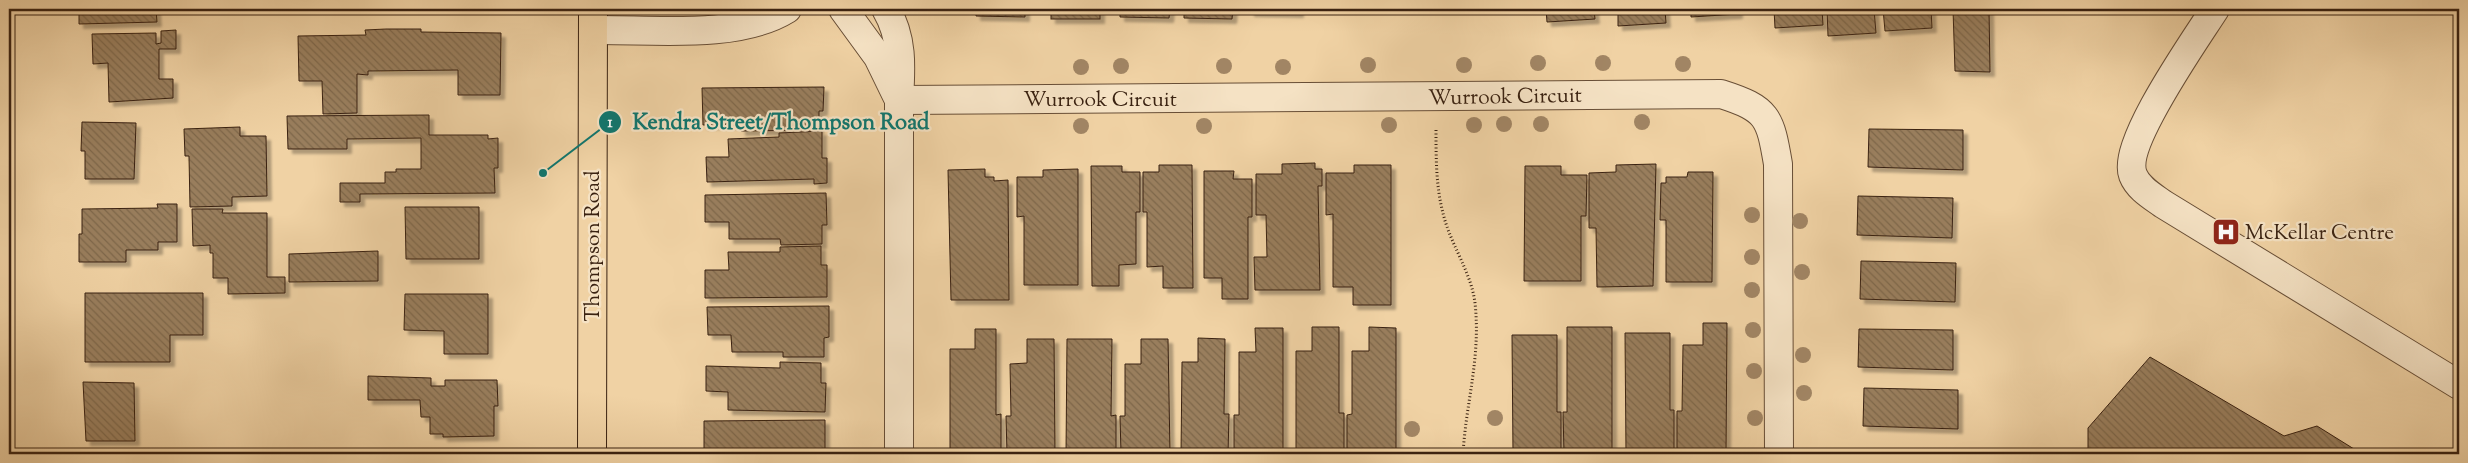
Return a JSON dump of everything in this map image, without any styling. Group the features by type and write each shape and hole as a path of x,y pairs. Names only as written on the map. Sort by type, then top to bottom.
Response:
{"main road":[{"name":"Thompson Road","path":"592,454 593,19"}],"street":[{"path":"593,19 736,28 766,20 787,9"},
{"path":"842,9 878,56 899,100"},
{"path":"886,9 894,23 900,45 899,454"},
{"path":"2215,9 2161,95 2136,141 2132,164 2136,181 2163,204 2459,386"},
{"name":"Wurrook Circuit","path":"899,100 1721,94 1742,101 1760,111 1772,129 1778,164 1779,454"}],"path":[{"path":"1436,129 1436,162 1442,213 1465,268 1475,301 1477,347 1465,420 1464,454"}],"building":[{"path":"79,9 156,9 157,22 79,24"},
{"path":"976,9 1025,9 1025,17 976,16"},
{"path":"1051,9 1100,9 1100,19 1051,19"},
{"path":"1120,9 1170,9 1169,18 1120,17"},
{"path":"1184,9 1233,9 1232,19 1184,18"},
{"path":"1250,9 1299,9 1299,13 1250,12"},
{"path":"1546,9 1594,9 1595,19 1547,22"},
{"path":"1618,9 1665,9 1666,23 1618,26"},
{"path":"1691,9 1738,9 1738,14 1691,17"},
{"path":"1774,9 1822,9 1823,25 1775,28"},
{"path":"1827,9 1874,9 1876,33 1828,36"},
{"path":"1883,9 1931,9 1932,28 1885,31"},
{"path":"1953,9 1989,9 1990,72 1955,71"},
{"path":"421,29 421,32 501,33 500,95 458,95 458,70 368,71 368,75 357,74 357,113 323,114 322,81 299,81 298,36 366,35 365,30"},
{"path":"176,30 176,49 159,49 159,79 173,79 173,98 109,102 108,63 93,64 92,34 156,33 156,44 161,43 161,31"},
{"path":"824,87 823,111 819,111 819,130 741,131 741,124 703,125 702,88"},
{"path":"429,115 429,135 488,135 488,139 498,138 498,168 494,168 495,193 360,194 360,202 340,202 340,183 385,183 385,172 396,172 396,169 421,169 421,138 347,139 347,149 288,149 287,116"},
{"path":"82,122 136,123 134,179 85,179 85,151 81,151"},
{"path":"240,127 240,136 266,136 267,196 232,197 232,206 190,207 189,156 185,156 184,129"},
{"path":"1869,129 1963,130 1963,170 1868,167"},
{"path":"822,131 822,158 827,158 827,183 814,184 814,179 707,182 706,157 729,157 728,139 779,137 779,133"},
{"path":"1315,163 1315,169 1322,169 1322,186 1318,186 1320,290 1255,290 1254,257 1267,257 1266,215 1256,215 1256,174 1282,174 1282,164"},
{"path":"1656,164 1653,286 1597,287 1596,228 1589,228 1589,173 1616,172 1616,165"},
{"path":"1159,165 1192,165 1193,288 1163,288 1163,266 1147,267 1147,212 1143,212 1143,172 1159,172"},
{"path":"1354,165 1391,165 1391,305 1353,305 1353,287 1333,287 1333,214 1326,215 1326,173 1354,173"},
{"path":"1091,166 1122,166 1122,172 1140,172 1140,212 1136,212 1136,264 1119,265 1119,286 1092,286"},
{"path":"1525,166 1561,166 1561,175 1587,175 1586,216 1581,216 1581,281 1524,281"},
{"path":"985,169 985,177 994,177 994,181 1008,180 1009,300 951,300 948,170"},
{"path":"1078,169 1078,285 1024,285 1024,216 1017,217 1017,177 1043,177 1043,170"},
{"path":"1204,171 1234,171 1233,179 1252,179 1252,217 1248,217 1248,299 1222,299 1222,278 1204,278"},
{"path":"1688,172 1713,172 1712,282 1666,282 1666,220 1660,220 1661,183 1666,183 1666,177 1687,177"},
{"path":"826,193 827,225 822,225 822,244 781,245 780,239 729,239 729,222 705,222 705,195"},
{"path":"1858,196 1953,198 1952,238 1857,235"},
{"path":"157,204 177,204 177,242 158,242 158,250 126,250 126,262 79,262 79,234 82,234 82,209 158,208"},
{"path":"405,207 479,207 479,259 406,259"},
{"path":"192,209 223,209 222,213 267,213 267,277 285,277 285,293 228,294 228,278 213,278 213,253 210,253 210,245 193,246"},
{"path":"821,246 821,265 827,265 827,297 705,298 705,270 729,270 728,252 780,252 780,247"},
{"path":"378,251 378,281 289,282 289,254"},
{"path":"1861,261 1956,263 1955,302 1860,299"},
{"path":"85,293 203,293 203,335 170,335 170,362 85,362"},
{"path":"405,294 488,294 488,354 444,354 444,331 404,330"},
{"path":"829,306 829,337 824,338 824,357 783,357 783,352 732,352 731,335 708,335 707,307"},
{"path":"1703,323 1727,323 1726,454 1677,451 1677,411 1682,411 1683,345 1703,345"},
{"path":"1312,327 1339,327 1339,413 1344,413 1344,454 1296,454 1296,351 1312,351"},
{"path":"1369,327 1396,328 1396,454 1347,454 1347,415 1352,414 1352,351 1369,351"},
{"path":"1567,327 1612,327 1612,454 1564,453 1563,412 1567,412"},
{"path":"1255,328 1283,328 1283,454 1234,454 1234,415 1239,415 1239,352 1256,352"},
{"path":"975,329 996,329 996,415 1001,414 1001,454 950,454 950,349 975,349"},
{"path":"1859,329 1953,330 1953,370 1858,367"},
{"path":"1625,333 1670,333 1670,410 1674,410 1674,451 1645,451 1645,454 1626,454"},
{"path":"1512,335 1557,335 1557,412 1561,412 1561,453 1513,454"},
{"path":"1198,338 1225,339 1224,414 1229,414 1228,454 1181,454 1182,362 1198,362"},
{"path":"1027,339 1054,339 1055,454 1007,454 1006,416 1011,416 1010,364 1027,363"},
{"path":"1067,339 1112,339 1111,416 1116,415 1116,454 1066,454"},
{"path":"1141,339 1168,339 1170,454 1121,454 1120,416 1125,416 1125,364 1141,364"},
{"path":"2150,357 2284,436 2317,426 2362,454 2088,454 2088,428"},
{"path":"780,362 821,363 821,383 826,383 825,412 728,410 728,392 706,391 706,366 780,368"},
{"path":"368,376 431,378 431,386 445,386 445,380 497,380 498,406 494,406 494,436 443,437 443,434 430,434 430,417 421,417 420,400 368,400"},
{"path":"83,382 134,383 135,441 86,441"},
{"path":"1864,388 1958,390 1958,429 1863,426"},
{"path":"825,420 825,451 820,451 820,454 728,454 728,449 704,449 704,421"},
{"path":"1859,450 1953,452 1953,454 1859,454"}],"place":[{"name":"Kendra Street/Thompson Road","path":"543,173"},
{"name":"McKellar Centre","path":"2226,232"}]}
